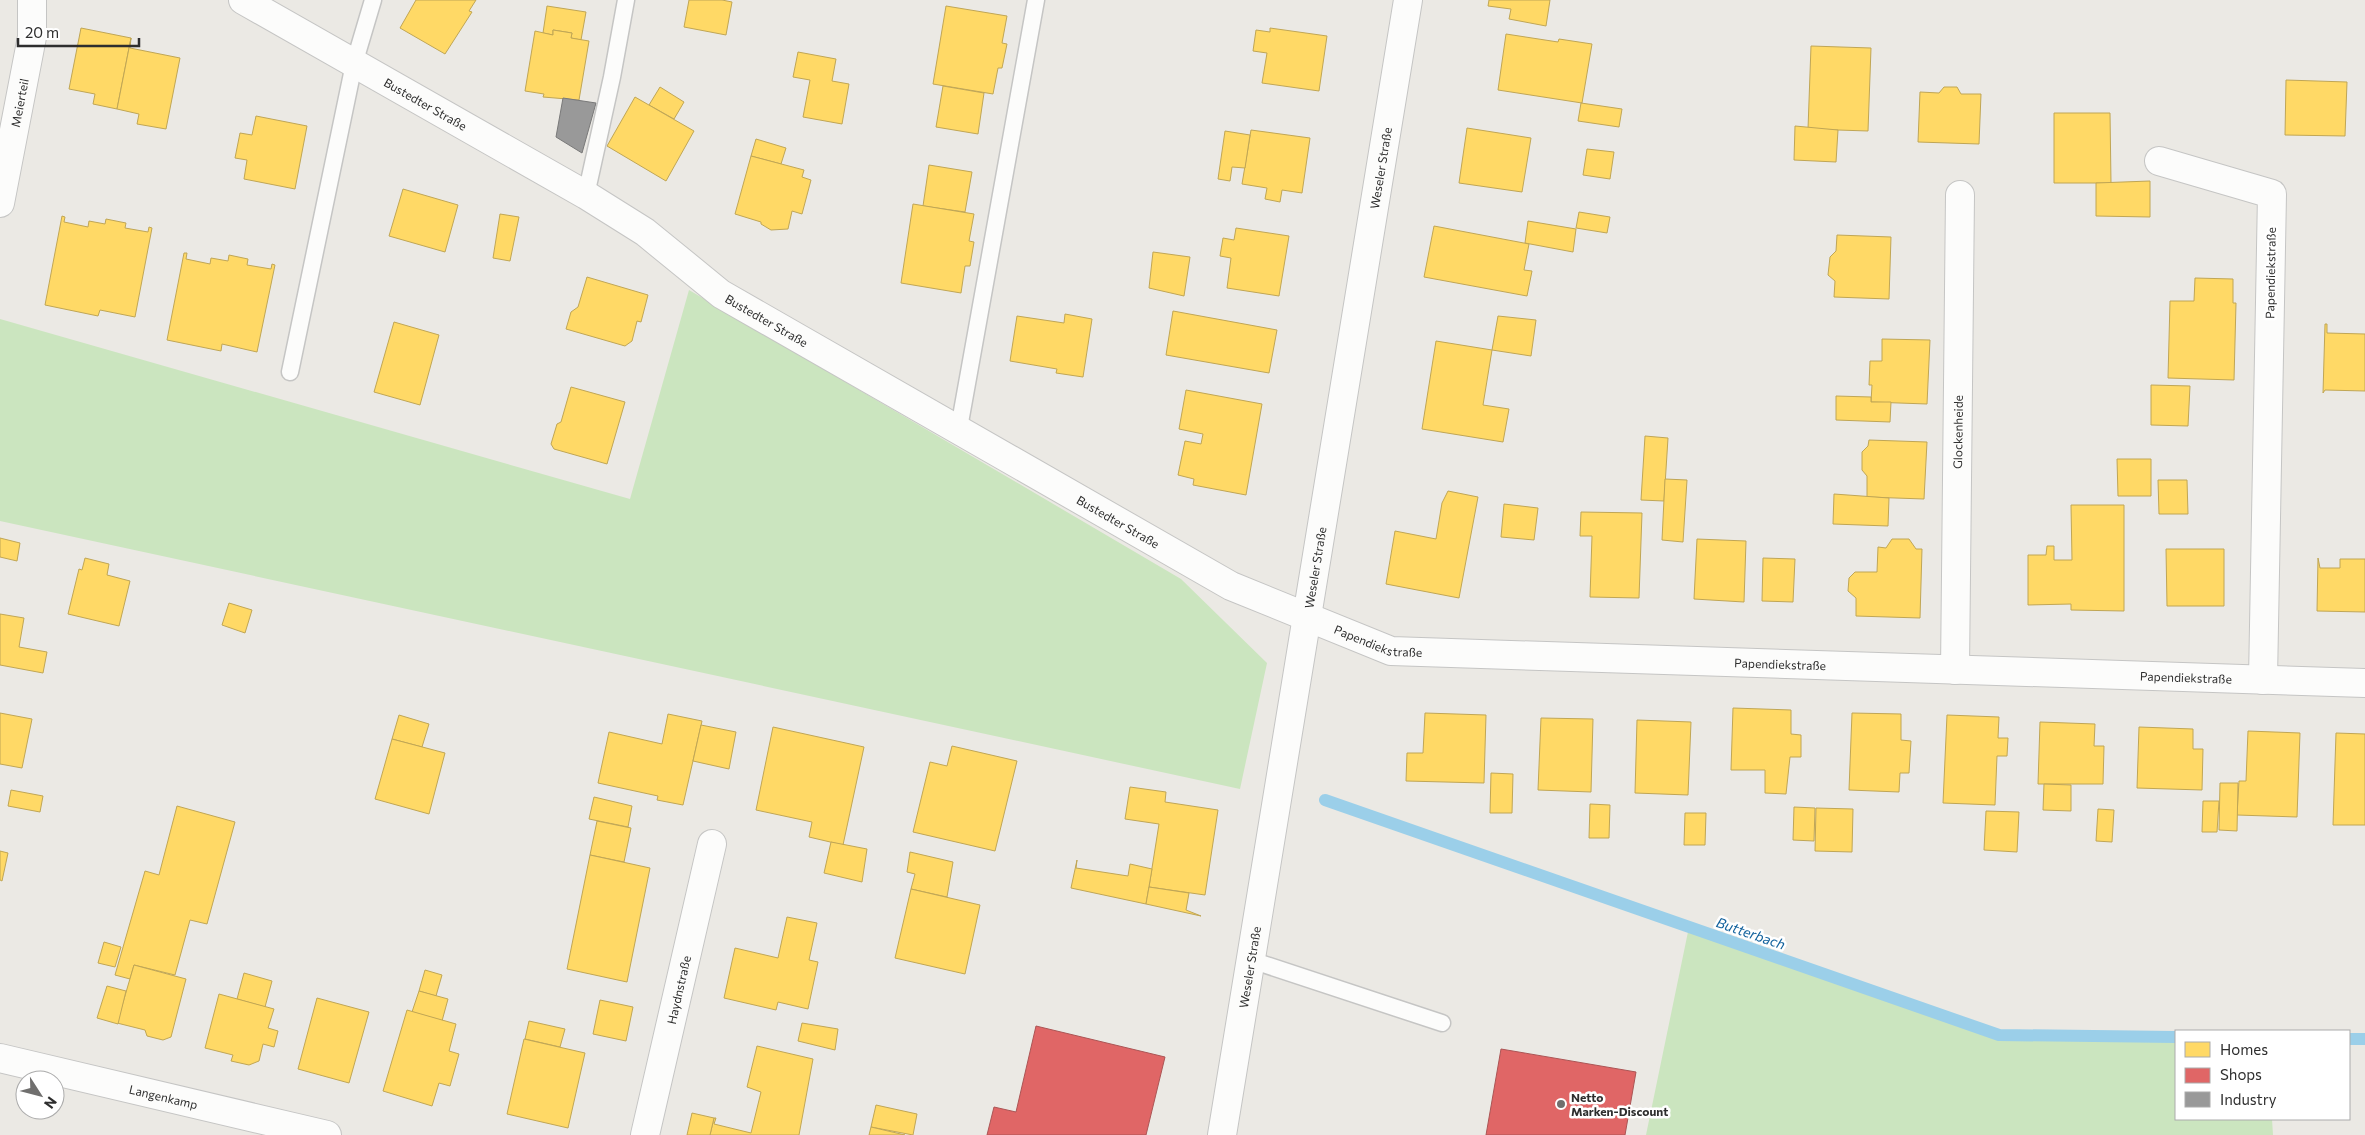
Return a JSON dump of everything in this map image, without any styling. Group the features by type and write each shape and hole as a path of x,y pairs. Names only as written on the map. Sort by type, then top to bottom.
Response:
{"street":[{"name":"Meierteil","path":"0,203 32,37 32,0"},
{"name":"Bustedter Straße","path":"243,0 586,195 646,232 721,294 959,428 1231,586 1306,617"},
{"name":"Weseler Straße","path":"1222,1135 1408,0"},
{"name":"Papendiekstraße","path":"2159,161 2272,194 2262,680"},
{"name":"Glockenheide","path":"1955,670 1960,196"},
{"name":"Papendiekstraße","path":"1306,617 1391,651 2365,683"},
{"name":"Haydnstraße","path":"645,1135 712,844"},
{"name":"Langenkamp","path":"0,1058 327,1135"}],"lane":[{"path":"290,372 354,64 373,0"},
{"path":"586,195 612,77 626,0"},
{"path":"959,428 1036,0"},
{"path":"1251,960 1442,1023"}],"green space":[{"path":"689,290 1181,579 1267,663 1240,789 0,521 0,319 630,499"},
{"path":"1689,927 2002,1040 2175,1033 2175,1120 2272,1120 2273,1135 1646,1135"}],"building: Homes":[{"path":"416,0 476,0 469,11 472,12 445,54 400,28"},
{"path":"689,0 722,0 732,2 726,35 684,27"},
{"path":"1489,0 1550,0 1546,26 1509,19 1511,9 1488,6"},
{"path":"547,6 586,12 581,40 571,38 572,33 553,30 553,35 543,33"},
{"path":"946,6 1007,16 1002,43 1007,44 1002,68 998,68 993,94 933,84"},
{"path":"81,28 131,38 117,109 93,104 95,94 69,89"},
{"path":"1270,28 1327,36 1319,91 1262,83 1267,53 1253,51 1256,30 1270,32"},
{"path":"553,30 572,33 571,38 589,41 579,100 543,97 544,94 525,91 535,31 553,35"},
{"path":"1506,34 1558,42 1559,39 1592,44 1582,103 1498,90"},
{"path":"131,38 130,48 180,58 166,129 137,124 139,114 117,109"},
{"path":"1811,46 1871,48 1868,131 1808,129"},
{"path":"798,52 836,59 832,81 849,84 842,124 803,117 810,80 793,77"},
{"path":"2286,80 2347,82 2345,136 2285,135"},
{"path":"943,86 984,93 978,134 936,127"},
{"path":"660,87 684,102 674,119 649,105"},
{"path":"1944,87 1957,87 1961,94 1981,94 1979,144 1918,142 1920,92 1939,93"},
{"path":"635,97 694,131 666,181 607,146"},
{"path":"1581,103 1622,109 1619,127 1578,121"},
{"path":"2054,113 2110,113 2111,183 2054,183"},
{"path":"256,116 307,126 295,189 244,179 247,160 235,158 240,133 252,135"},
{"path":"1795,126 1838,130 1836,162 1794,160"},
{"path":"1467,128 1531,138 1522,192 1459,183"},
{"path":"1251,130 1310,138 1302,193 1282,190 1280,202 1265,199 1267,188 1242,184"},
{"path":"1225,131 1250,135 1245,168 1232,167 1230,181 1218,179"},
{"path":"756,139 786,148 781,164 751,156"},
{"path":"1587,149 1614,152 1610,179 1583,175"},
{"path":"751,156 804,170 802,177 811,180 802,214 792,211 788,229 771,230 761,224 761,222 735,214"},
{"path":"929,165 972,172 965,212 923,206"},
{"path":"2150,181 2150,217 2096,216 2096,183"},
{"path":"403,189 458,205 445,252 389,236"},
{"path":"913,204 974,214 969,241 974,242 970,266 965,266 961,293 901,283"},
{"path":"1579,212 1610,217 1607,233 1576,228"},
{"path":"500,214 519,217 510,261 493,258"},
{"path":"62,216 65,217 64,222 88,227 89,221 105,224 106,219 126,223 125,228 148,232 149,227 152,228 135,317 100,310 98,316 45,305"},
{"path":"1528,221 1576,229 1573,252 1525,243"},
{"path":"1434,226 1529,244 1524,270 1532,271 1527,296 1424,277"},
{"path":"1236,228 1289,236 1279,296 1227,288 1231,258 1220,256 1223,238 1234,240"},
{"path":"1837,235 1891,237 1889,299 1834,297 1835,281 1828,275 1830,257 1836,251"},
{"path":"1153,252 1190,257 1184,296 1149,288"},
{"path":"184,253 187,253 186,259 210,264 211,258 228,261 229,255 248,259 247,265 271,269 272,264 275,265 257,352 222,344 221,351 167,340"},
{"path":"587,277 648,295 641,322 637,321 632,341 625,346 566,329 571,312 578,307"},
{"path":"2195,278 2233,279 2233,303 2236,303 2234,380 2168,378 2170,301 2194,301"},
{"path":"1173,311 1277,330 1269,373 1166,355"},
{"path":"1065,314 1092,319 1083,377 1056,373 1057,369 1010,361 1017,316 1064,323"},
{"path":"1498,316 1536,320 1531,356 1492,350"},
{"path":"394,322 439,335 420,405 374,392"},
{"path":"2325,324 2327,324 2327,333 2365,334 2365,391 2325,390 2323,393"},
{"path":"1882,339 1930,340 1927,404 1871,402 1872,385 1869,385 1870,361 1882,361"},
{"path":"1436,341 1492,350 1483,405 1509,409 1503,442 1422,429"},
{"path":"2151,385 2190,386 2188,426 2151,425"},
{"path":"571,387 625,402 607,464 554,449 551,444 557,424 561,422"},
{"path":"1186,390 1262,404 1246,495 1193,485 1194,479 1178,475 1185,441 1201,444 1203,434 1179,429"},
{"path":"1836,396 1871,397 1871,402 1891,402 1890,422 1836,420"},
{"path":"1645,436 1668,438 1664,501 1641,500"},
{"path":"1869,440 1927,442 1924,499 1867,497 1867,476 1862,470 1862,452 1868,446"},
{"path":"2117,459 2151,459 2151,496 2118,496"},
{"path":"1665,479 1687,480 1683,542 1662,540"},
{"path":"2158,480 2187,480 2188,514 2159,514"},
{"path":"1448,491 1478,497 1459,598 1386,584 1395,531 1436,539 1442,503"},
{"path":"1834,494 1889,498 1888,526 1833,524"},
{"path":"1504,504 1538,508 1534,540 1501,537"},
{"path":"2071,505 2124,505 2124,611 2071,610 2071,604 2028,605 2028,555 2046,555 2047,546 2054,546 2054,560 2072,560"},
{"path":"1581,512 1642,513 1639,598 1590,597 1592,536 1580,536"},
{"path":"0,538 20,543 17,561 0,557"},
{"path":"1697,539 1746,541 1744,602 1694,599"},
{"path":"1892,539 1909,539 1916,549 1922,549 1920,618 1856,616 1856,598 1848,591 1849,578 1855,572 1877,572 1878,547 1886,548"},
{"path":"2166,549 2224,549 2224,606 2167,606"},
{"path":"85,558 109,564 107,575 130,581 119,626 68,614 79,569 82,570"},
{"path":"1763,558 1795,559 1793,602 1762,601"},
{"path":"2318,558 2320,568 2340,568 2340,559 2365,559 2365,612 2317,611"},
{"path":"229,603 252,610 245,633 222,625"},
{"path":"0,614 24,618 19,647 47,652 43,673 0,665"},
{"path":"1733,708 1791,710 1791,734 1801,735 1801,757 1790,757 1786,794 1765,793 1765,770 1731,770"},
{"path":"0,713 32,719 22,768 0,764"},
{"path":"1425,713 1486,715 1484,783 1406,781 1407,753 1423,753"},
{"path":"1852,713 1901,714 1901,740 1911,741 1909,773 1900,773 1899,792 1849,790"},
{"path":"668,714 702,721 683,805 657,800 658,796 598,783 609,732 662,744"},
{"path":"399,715 429,724 422,747 392,739"},
{"path":"1947,715 1999,717 1998,738 2008,738 2007,756 1997,756 1995,805 1943,803"},
{"path":"1541,718 1593,719 1591,792 1538,790"},
{"path":"1637,720 1691,722 1688,795 1635,793"},
{"path":"2040,722 2095,724 2094,746 2104,746 2103,784 2038,784"},
{"path":"701,725 736,732 729,769 693,761"},
{"path":"773,727 864,747 843,845 809,837 812,822 756,810"},
{"path":"2139,727 2193,729 2193,749 2203,749 2202,790 2137,788"},
{"path":"2248,731 2300,733 2297,817 2237,815 2239,781 2246,781"},
{"path":"2336,733 2365,734 2365,825 2333,825"},
{"path":"392,739 445,753 429,814 375,799"},
{"path":"952,746 1017,761 995,851 913,832 930,762 947,766"},
{"path":"1491,773 1513,774 1512,813 1490,813"},
{"path":"2220,783 2238,783 2237,831 2219,830"},
{"path":"2044,784 2071,785 2071,811 2043,810"},
{"path":"1130,787 1166,792 1165,802 1218,810 1205,895 1149,887 1159,824 1125,819"},
{"path":"11,790 43,796 40,812 8,806"},
{"path":"594,797 632,806 628,827 589,819"},
{"path":"2203,801 2219,801 2217,832 2202,832"},
{"path":"1590,804 1610,805 1609,838 1589,838"},
{"path":"177,806 235,822 207,924 190,920 175,975 134,965 130,979 115,975 145,871 159,875"},
{"path":"1794,807 1815,808 1814,841 1793,840"},
{"path":"1816,808 1853,809 1852,852 1815,851"},
{"path":"2098,809 2114,810 2112,842 2096,841"},
{"path":"1986,811 2019,812 2017,852 1984,850"},
{"path":"1685,813 1706,813 1705,845 1684,845"},
{"path":"597,821 631,828 624,862 590,855"},
{"path":"831,842 867,849 862,882 824,873"},
{"path":"0,851 8,853 2,881 0,880"},
{"path":"910,852 953,862 947,897 911,889 915,874 907,872"},
{"path":"590,855 650,868 627,982 567,969"},
{"path":"1077,860 1076,868 1128,876 1130,864 1152,869 1146,904 1071,888"},
{"path":"1149,887 1189,893 1186,910 1201,916 1146,904"},
{"path":"911,889 980,905 965,974 895,958"},
{"path":"787,917 817,923 809,960 818,962 808,1009 778,1002 776,1010 724,998 735,948 778,958"},
{"path":"104,942 121,947 115,967 98,963"},
{"path":"134,965 186,979 171,1037 163,1040 147,1036 145,1030 117,1023"},
{"path":"425,970 442,975 436,996 419,991"},
{"path":"244,973 272,981 265,1007 237,999"},
{"path":"107,986 126,991 118,1024 97,1018"},
{"path":"419,991 448,999 442,1021 412,1012"},
{"path":"219,994 274,1009 268,1028 278,1031 274,1047 263,1044 259,1061 249,1065 231,1061 233,1055 205,1048"},
{"path":"317,998 369,1012 349,1083 298,1069"},
{"path":"600,1000 633,1007 626,1041 593,1034"},
{"path":"407,1010 456,1024 449,1051 459,1054 450,1086 439,1083 432,1106 383,1091"},
{"path":"529,1021 565,1029 560,1047 525,1039"},
{"path":"802,1023 838,1029 835,1050 798,1041"},
{"path":"524,1039 585,1053 568,1128 507,1114"},
{"path":"757,1046 813,1059 799,1135 710,1135 714,1118 716,1118 714,1124 751,1133 761,1092 747,1087"},
{"path":"876,1105 917,1114 913,1135 871,1127"},
{"path":"692,1113 714,1118 710,1135 687,1135"},
{"path":"871,1127 905,1135 869,1135"}],"building: Shops":[{"path":"1036,1026 1165,1057 1146,1135 987,1135 994,1107 1016,1112"},
{"name":"Netto Marken-Discount","path":"1501,1049 1636,1072 1625,1135 1486,1135"}],"building: Industry":[{"path":"563,98 596,103 582,153 556,137"}],"waterway":[{"name":"Butterbach","path":"1325,800 1999,1035 2175,1037"},
{"name":"Butterbach","path":"2350,1039 2365,1039"}],"place":[{"name":"Netto Marken-Discount","path":"1561,1104"}]}
